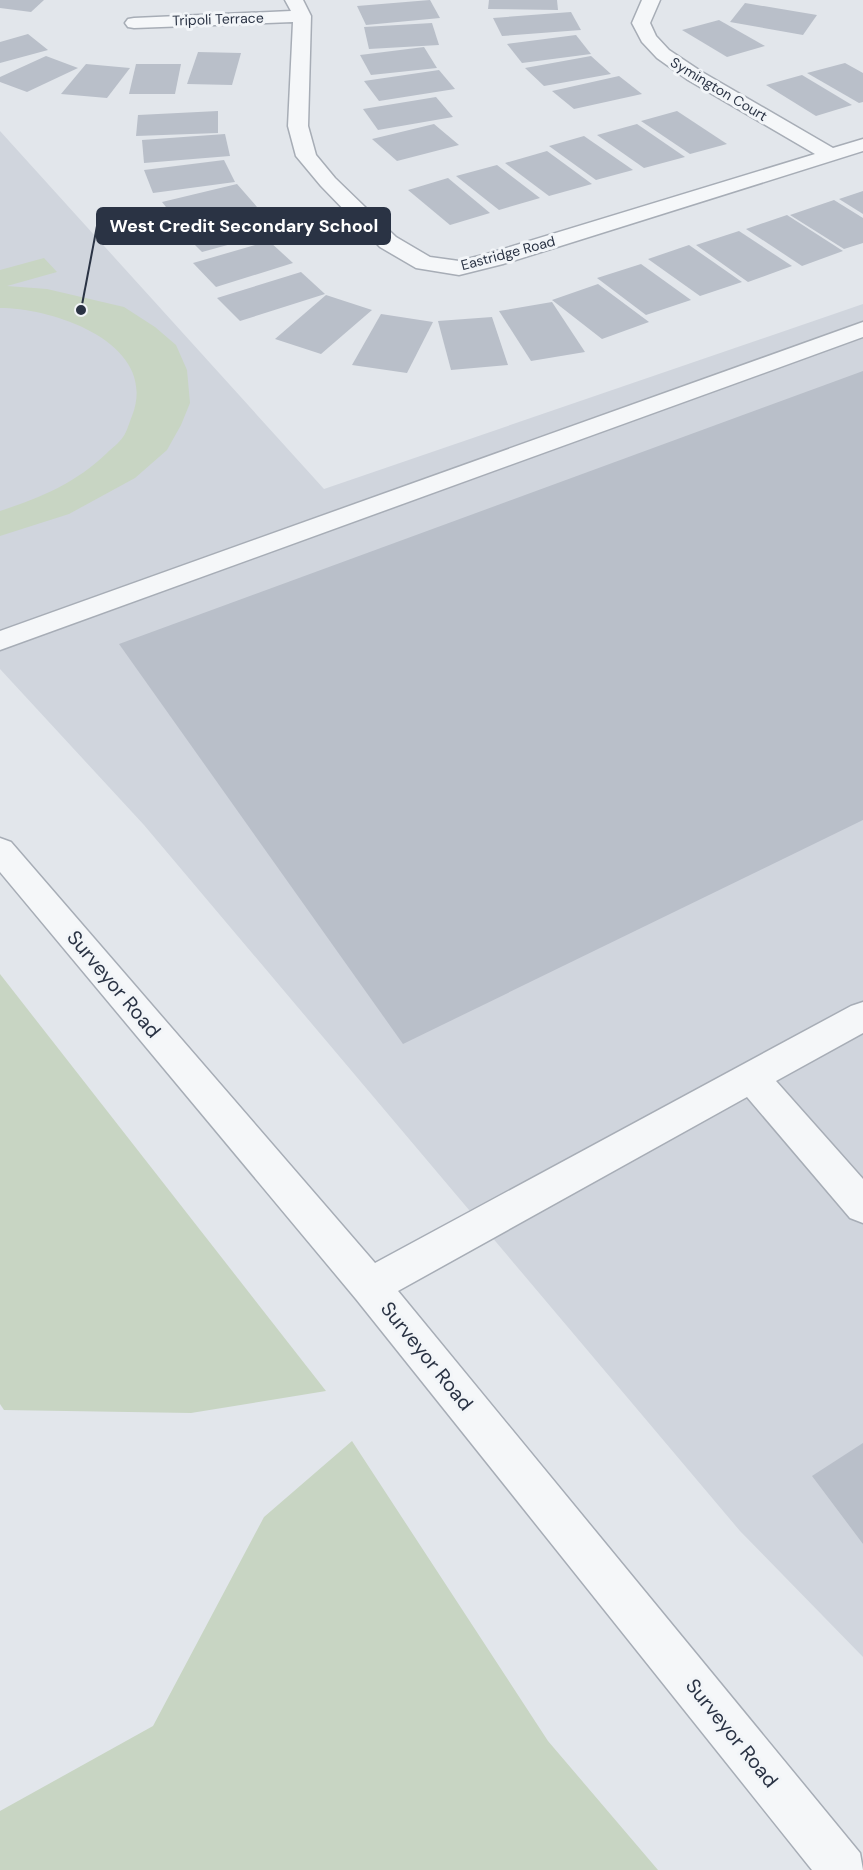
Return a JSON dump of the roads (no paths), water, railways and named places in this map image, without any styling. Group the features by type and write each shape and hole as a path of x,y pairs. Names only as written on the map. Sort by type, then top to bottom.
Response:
{"street":[{"name":"Symington Court","path":"651,0 641,23 648,38 663,54 695,76 831,155"},
{"name":"Eastridge Road","path":"298,8 298,126 306,156 328,182 388,242 424,263 459,268 495,259 863,145"},
{"name":"Tripoli Terrace","path":"134,23 298,8"},
{"path":"0,641 863,329"},
{"name":"Surveyor Road","path":"0,850 370,1286 843,1870"},
{"path":"370,1286 863,1016"},
{"path":"751,1077 863,1206"}],"place":[{"name":"West Credit Secondary School","path":"81,310"}]}
